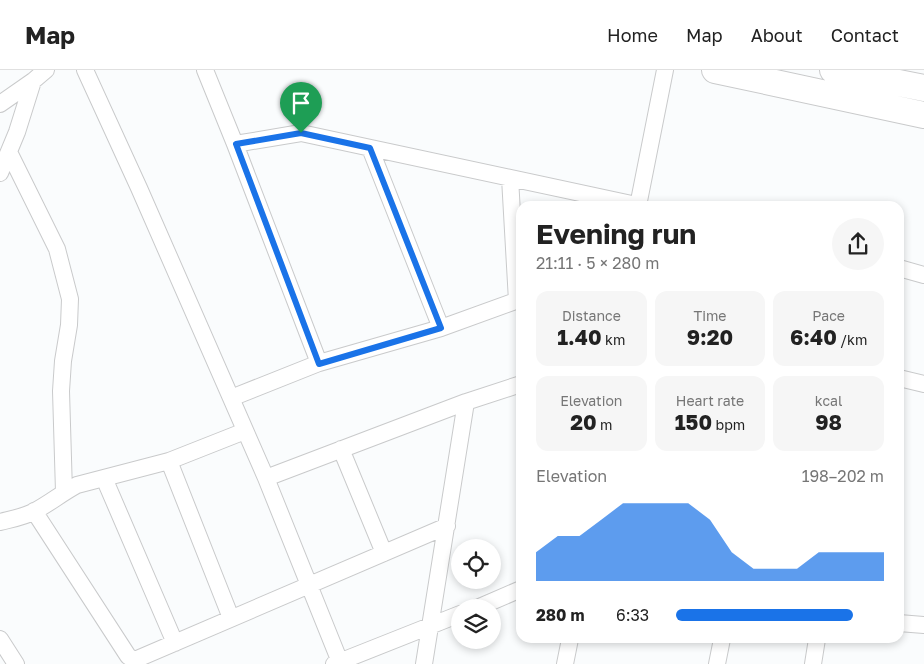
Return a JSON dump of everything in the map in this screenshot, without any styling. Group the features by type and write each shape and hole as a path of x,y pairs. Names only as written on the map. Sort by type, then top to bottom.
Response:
{"main road":[{"path":"716,70 924,114"},
{"path":"833,70 924,88"}],"street":[{"path":"0,104 46,70"},
{"path":"85,70 139,188 266,478 309,584 337,663 451,618"},
{"path":"205,70 236,144 319,364"},
{"path":"640,201 665,70"},
{"path":"0,172 17,132 32,81"},
{"path":"236,144 301,133 616,201"},
{"path":"370,148 441,328"},
{"path":"9,152 58,248 70,299 69,325 63,361 62,391 64,492"},
{"path":"510,178 516,259"},
{"path":"904,269 924,275"},
{"path":"231,398 319,364 441,328 516,301"},
{"path":"904,379 924,384"},
{"path":"266,478 466,402 516,386"},
{"path":"424,664 466,402"},
{"path":"0,522 16,519 34,511 77,485 169,461 245,431"},
{"path":"341,449 384,553"},
{"path":"169,461 231,618"},
{"path":"104,478 175,643"},
{"path":"34,511 132,660 446,526"},
{"path":"497,599 516,591"},
{"path":"904,623 924,623"},
{"path":"0,638 16,664"},
{"path":"566,664 569,643"},
{"path":"717,664 721,643"},
{"path":"813,664 816,643"}],"route":[{"path":"301,133 370,148 441,328 319,364 236,144 301,133"}]}
